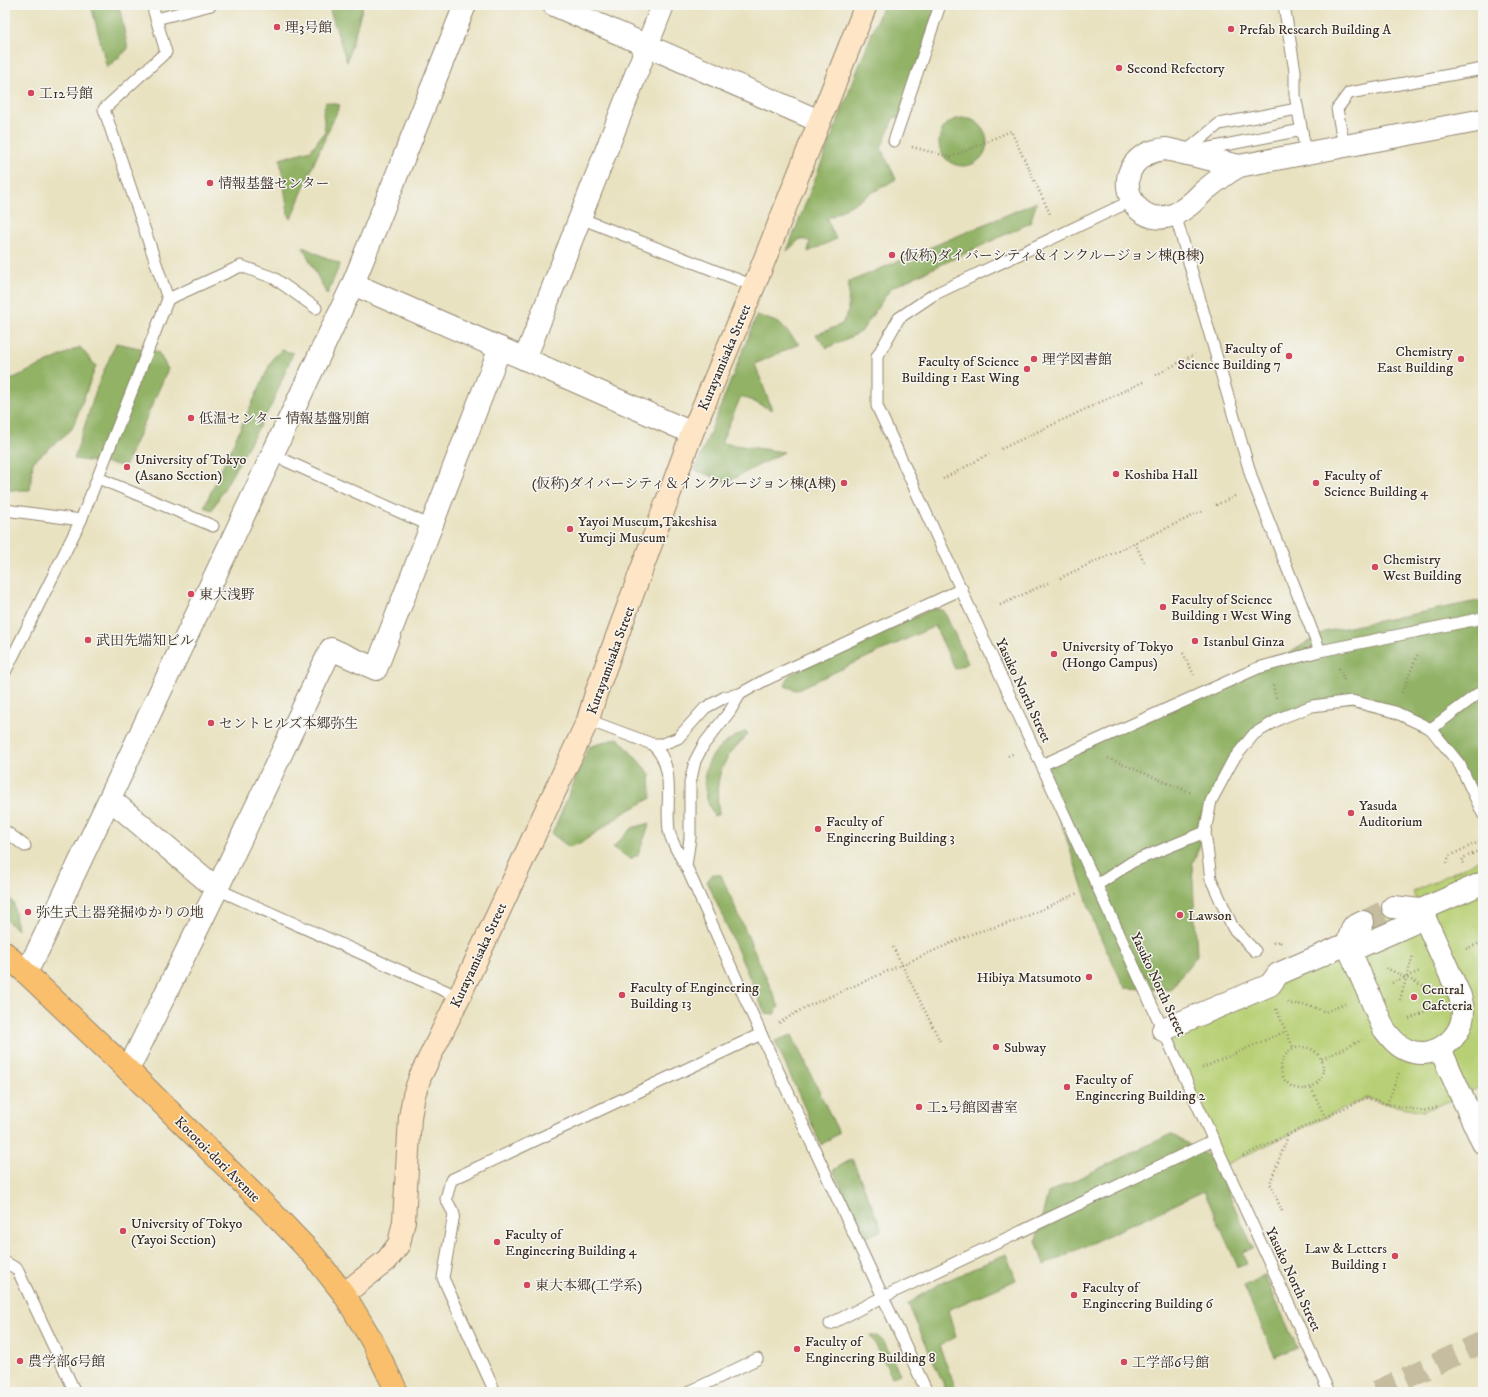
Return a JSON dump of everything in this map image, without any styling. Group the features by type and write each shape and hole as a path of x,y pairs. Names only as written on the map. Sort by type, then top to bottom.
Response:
{"main road":[{"name":"Kototoi-dori Avenue","path":"5,953 128,1070 278,1218 314,1256 344,1294 371,1339 397,1392"}],"street":[{"path":"26,972 110,799 353,284 465,5"},
{"path":"554,5 819,121"},
{"path":"526,358 663,5"},
{"name":"Kurayamisaka Street","path":"344,1294 388,1260 399,1244 404,1221 410,1117 414,1095 420,1077 459,997 588,720 596,693 692,433 754,286 866,5"},
{"path":"1239,166 1185,152 1166,149 1156,150 1144,154 1135,163 1128,176 1128,189 1132,201 1141,211 1152,216 1165,217 1175,214 1189,206 1223,175 1239,166 1483,120"},
{"path":"353,284 526,358 692,433"},
{"path":"128,1070 217,889 330,649 376,669 500,348"},
{"path":"110,799 217,889"},
{"path":"1163,1030 1270,985 1278,974 1347,944 1362,946 1411,924 1421,910 1483,882"},
{"path":"1393,907 1421,910"},
{"path":"1363,922 1353,927 1347,944 1369,993 1389,1028 1394,1042 1408,1050 1425,1053 1440,1049 1451,1040 1459,1027 1463,1012 1456,998 1443,960 1421,910"},
{"path":"1440,1049 1483,1143"}],"lane":[{"path":"5,672 82,520 168,299 104,109 166,52 152,5"},
{"path":"156,19 211,5"},
{"path":"894,141 940,5"},
{"path":"1284,5 1295,71 1295,95 1297,109 1306,153"},
{"path":"1344,146 1337,109 1349,93 1483,69"},
{"path":"1185,152 1219,124 1297,109"},
{"path":"1185,152 1302,130"},
{"name":"Yasuko North Street","path":"1132,201 927,299 899,318 877,357 877,406 1329,1392"},
{"path":"1175,214 1252,478 1320,651"},
{"path":"580,218 754,286"},
{"path":"168,299 241,266 274,278 316,308"},
{"path":"273,455 431,526"},
{"path":"98,478 213,526"},
{"path":"5,510 82,520"},
{"path":"588,720 652,744 663,744 678,738 705,708 725,697 740,694 765,680 962,589"},
{"path":"1042,766 1258,668 1320,651 1483,618"},
{"path":"1431,729 1483,690"},
{"path":"686,866 690,838 690,783 695,761 704,744 730,712 740,694"},
{"path":"1255,951 1233,928 1211,879 1205,832 1211,801 1233,760 1254,734 1281,718 1312,706 1352,701 1395,712 1431,729 1460,766 1483,814"},
{"path":"652,744 660,751 666,764 669,784 669,830 675,846 686,866 761,1034 927,1392"},
{"path":"5,831 25,846"},
{"path":"1097,885 1132,862 1205,832"},
{"path":"217,889 459,997"},
{"path":"495,1392 443,1278 454,1214 446,1199 451,1180 761,1034"},
{"path":"830,1324 883,1297 1214,1140"},
{"path":"5,1262 17,1269 74,1392"},
{"path":"689,1392 757,1359"}],"path":[{"path":"894,141 951,158 1011,130 1060,235"},
{"path":"1156,375 1213,344"},
{"path":"1000,448 1145,382"},
{"path":"943,479 989,454"},
{"path":"1060,578 1205,510"},
{"path":"1135,543 1144,562"},
{"path":"1000,605 1048,583"},
{"path":"1395,712 1427,630"},
{"path":"1320,651 1338,667 1352,701"},
{"path":"1268,666 1281,718"},
{"path":"1083,747 1211,801"},
{"path":"1447,863 1449,856 1483,840"},
{"path":"1465,864 1462,862 1463,858 1481,850 1483,847"},
{"path":"761,1034 804,1008 974,933 1016,921 1097,885"},
{"path":"1473,946 1482,942 1480,931 1483,917"},
{"path":"893,947 940,1041"},
{"path":"1389,1028 1414,950"},
{"path":"1369,993 1443,960"},
{"path":"1381,965 1456,998"},
{"path":"1270,985 1290,1004 1303,1004 1325,1012 1346,1003"},
{"path":"1389,1028 1456,998"},
{"path":"1184,1076 1286,1030 1293,1047"},
{"path":"1322,1059 1357,1042"},
{"path":"1304,1046 1315,1050 1322,1059 1324,1070 1319,1081 1311,1088 1299,1089 1289,1085 1282,1076 1280,1065 1284,1055 1293,1047 1304,1046"},
{"path":"1387,1104 1408,1050"},
{"path":"1396,1081 1401,1082"},
{"path":"1311,1088 1325,1117"},
{"path":"1225,1165 1366,1098 1423,1111 1461,1097"},
{"path":"1282,1211 1270,1183 1289,1135"}],"green space":[{"path":"91,5 119,5 128,49 107,68"},
{"path":"328,5 363,5 347,62"},
{"path":"883,5 937,5 903,119 894,117 881,148 896,179 827,219 836,239 808,252 810,241 800,239 787,251"},
{"path":"326,102 340,105 291,219 288,213 280,159 311,150 325,131 323,112"},
{"path":"963,118 972,120 980,125 985,133 987,142 985,151 980,159 972,164 963,166 954,164 946,159 941,151 939,142 941,133 946,125 954,120"},
{"path":"1037,202 1030,223 891,288 861,332 827,348 816,335 842,324 848,311 849,282"},
{"path":"303,247 340,264 327,295"},
{"path":"757,315 779,323 799,344 755,364 772,410 741,396 721,443 784,452 727,482 695,470"},
{"path":"116,343 158,352 168,369 125,466 74,459 97,387"},
{"path":"80,347 96,366 72,429 33,462 30,490 5,490 5,382"},
{"path":"281,350 293,353 272,404 212,510 204,507 273,358"},
{"path":"1483,600 1483,814 1460,765 1431,729 1352,701 1312,706 1254,734 1233,760 1192,865 1197,955 1170,990 1125,988 1096,928 1042,765 1268,666 1324,632"},
{"path":"934,608 944,611 968,663 955,669 935,626 796,690 785,686 789,675"},
{"path":"746,731 748,735 731,752 722,770 718,789 719,814 714,816 708,801 705,787 707,766 718,749 726,742"},
{"path":"618,738 650,774 651,798 624,813 581,843 569,847 552,834 589,747"},
{"path":"650,823 638,855 630,859 613,847 632,828"},
{"path":"1483,858 1483,1085 1461,1097 1423,1111 1366,1098 1225,1165 1163,1030 1270,985 1353,927 1393,907 1420,909 1413,892"},
{"path":"713,874 721,875 779,1007 774,1014 765,1013 707,881"},
{"path":"5,892 14,904 17,930 5,919"},
{"path":"792,1035 839,1133 821,1145 775,1041"},
{"path":"1171,1134 1208,1156 1219,1173 1253,1248 1242,1252 1247,1264 1238,1267 1204,1191 1044,1265 1036,1241 1048,1193"},
{"path":"852,1159 882,1230 865,1238 833,1170"},
{"path":"1006,1254 1016,1280 948,1310 956,1337 939,1346 957,1391 947,1392 908,1304 937,1285"},
{"path":"1264,1275 1297,1347 1275,1357 1244,1286"},
{"path":"871,1336 877,1336 884,1342 900,1374 892,1377"}],"tunnel":[{"path":"1363,922 1393,907"},
{"path":"1376,1392 1483,1342"}],"place":[{"name":"理3号館","path":"277,27"},
{"name":"Prefab Research Building A","path":"1231,29"},
{"name":"Second Refectory","path":"1119,68"},
{"name":"工12号館","path":"31,93"},
{"name":"情報基盤センター","path":"210,183"},
{"name":"(仮称)ダイバーシティ＆インクルージョン棟(B棟)","path":"892,255"},
{"name":"Faculty of Science Building 7","path":"1289,356"},
{"name":"理学図書館","path":"1034,359"},
{"name":"Chemistry East Building","path":"1461,359"},
{"name":"Faculty of Science Building 1 East Wing","path":"1027,369"},
{"name":"低温センター 情報基盤別館","path":"191,418"},
{"name":"University of Tokyo (Asano Section)","path":"127,467"},
{"name":"Koshiba Hall","path":"1116,474"},
{"name":"(仮称)ダイバーシティ＆インクルージョン棟(A棟)","path":"844,483"},
{"name":"Faculty of Science Building 4","path":"1316,483"},
{"name":"Yayoi Museum,Takeshisa Yumeji Museum","path":"570,529"},
{"name":"Chemistry West Building","path":"1375,567"},
{"name":"東大浅野","path":"191,594"},
{"name":"Faculty of Science Building 1 West Wing","path":"1163,607"},
{"name":"武田先端知ビル","path":"88,640"},
{"name":"Istanbul Ginza","path":"1195,641"},
{"name":"University of Tokyo (Hongo Campus)","path":"1054,654"},
{"name":"セントヒルズ本郷弥生","path":"211,723"},
{"name":"Yasuda Auditorium","path":"1351,813"},
{"name":"Faculty of Engineering Building 3","path":"818,829"},
{"name":"弥生式土器発掘ゆかりの地","path":"28,912"},
{"name":"Lawson","path":"1180,915"},
{"name":"Hibiya Matsumoto","path":"1089,977"},
{"name":"Faculty of Engineering Building 13","path":"622,995"},
{"name":"Central Cafeteria","path":"1414,997"},
{"name":"Subway","path":"996,1047"},
{"name":"Faculty of Engineering Building 2","path":"1067,1087"},
{"name":"工2号館図書室","path":"919,1107"},
{"name":"University of Tokyo (Yayoi Section)","path":"123,1231"},
{"name":"Faculty of Engineering Building 4","path":"497,1242"},
{"name":"Law & Letters Building 1","path":"1395,1256"},
{"name":"東大本郷(工学系)","path":"527,1285"},
{"name":"Faculty of Engineering Building 6","path":"1074,1295"},
{"name":"Faculty of Engineering Building 8","path":"797,1349"},
{"name":"農学部6号館","path":"20,1361"},
{"name":"工学部6号館","path":"1124,1362"}]}
